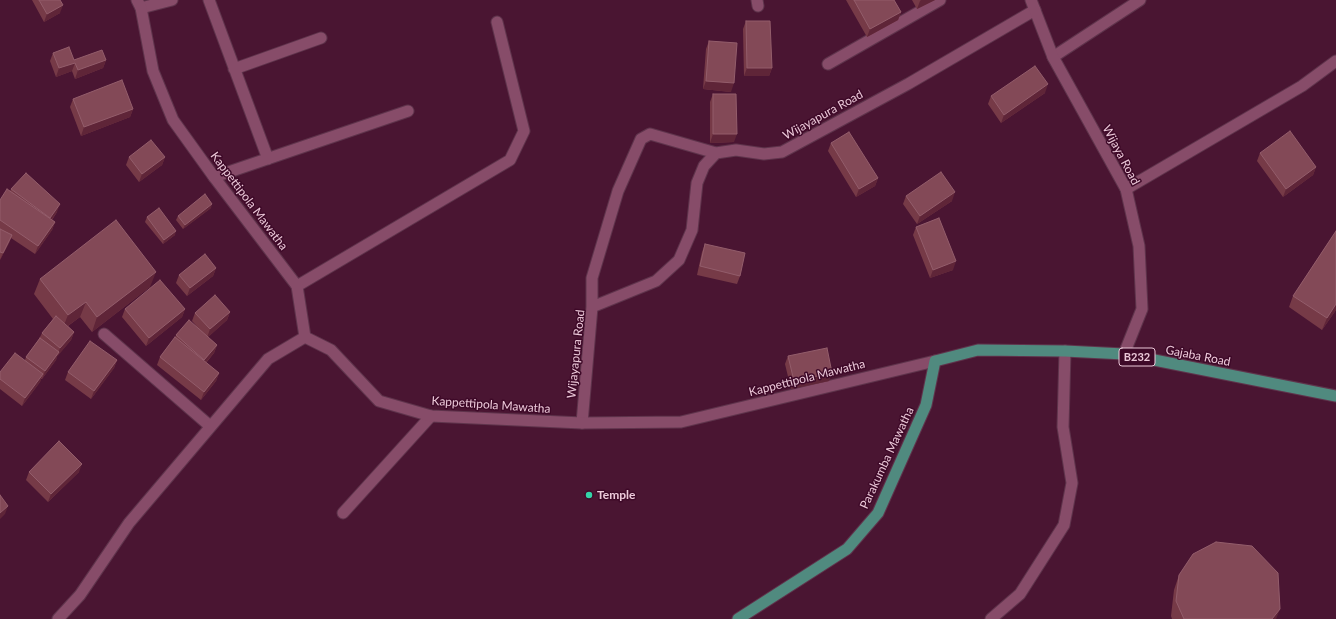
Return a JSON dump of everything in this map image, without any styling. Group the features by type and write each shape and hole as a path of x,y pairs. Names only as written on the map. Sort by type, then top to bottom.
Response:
{"main road":[{"name":"Gajaba Road","path":"935,361 978,350 1065,351 1124,354 1336,396"},
{"name":"Parakumba Mawatha","path":"738,619 847,549 878,513 926,405 935,361"}],"street":[{"path":"139,4 172,0"},
{"path":"209,0 268,159"},
{"path":"828,64 940,0"},
{"path":"1053,57 1140,0"},
{"name":"Kappettipola Mawatha","path":"139,4 153,71 173,120 214,177 297,286 305,337 331,350 379,400 431,416 582,423 681,422 935,361"},
{"name":"Wijaya Road","path":"1033,5 1053,57 1126,189 1139,246 1142,309 1124,354"},
{"name":"Wijayapura Road","path":"582,423 592,307 656,281 679,260 692,230 697,182 704,166 716,153 736,150 764,154 782,152 908,84 1033,5"},
{"path":"297,286 510,160 524,131 497,22"},
{"path":"234,69 321,38"},
{"path":"1126,189 1302,86 1336,61"},
{"path":"214,177 408,111"},
{"path":"592,307 592,278 618,191 641,138 650,134 716,153"},
{"path":"104,334 210,426"},
{"path":"58,619 80,595 129,523 268,359 305,337"},
{"path":"991,619 1020,594 1064,525 1072,483 1063,427 1065,351"},
{"path":"343,513 431,416"}],"building":[{"path":"39,0 60,0 63,5 47,14"},
{"path":"854,0 894,0 901,12 870,29"},
{"path":"746,21 770,21 772,68 747,68"},
{"path":"709,41 737,43 734,83 706,81"},
{"path":"69,47 74,60 102,50 106,60 78,70 75,63 59,68 53,53"},
{"path":"1035,66 1048,84 1004,115 991,96"},
{"path":"122,80 133,109 84,127 73,99"},
{"path":"713,94 736,94 737,134 713,134"},
{"path":"1290,131 1316,167 1286,189 1260,153"},
{"path":"849,132 878,178 859,189 831,143"},
{"path":"151,140 165,157 142,174 129,157"},
{"path":"941,172 955,192 920,216 906,196"},
{"path":"26,173 60,204 50,218 11,189"},
{"path":"7,189 55,222 38,246 0,220 0,200"},
{"path":"205,194 212,204 185,225 178,216"},
{"path":"159,208 176,231 164,240 147,217"},
{"path":"939,218 956,261 933,270 916,227"},
{"path":"116,220 156,272 97,317 86,302 68,315 40,279"},
{"path":"0,229 12,235 3,253 0,252"},
{"path":"1336,231 1336,304 1327,318 1293,296"},
{"path":"705,244 745,253 740,276 700,266"},
{"path":"205,254 216,268 190,288 179,275"},
{"path":"160,280 185,309 149,338 125,309"},
{"path":"215,295 230,312 210,329 195,313"},
{"path":"56,316 74,332 60,348 42,333"},
{"path":"189,320 217,345 204,360 176,335"},
{"path":"175,337 219,373 204,392 160,357"},
{"path":"40,338 59,352 45,371 26,357"},
{"path":"90,341 117,360 94,391 68,372"},
{"path":"827,348 832,373 794,381 788,356"},
{"path":"15,353 43,374 25,398 0,379 0,372"},
{"path":"59,441 82,464 51,494 29,472"},
{"path":"0,495 8,506 0,513"},
{"path":"1216,542 1252,546 1278,573 1280,609 1272,619 1184,619 1176,601 1179,575 1193,554"}],"place":[{"name":"Temple","path":"589,495"}]}
